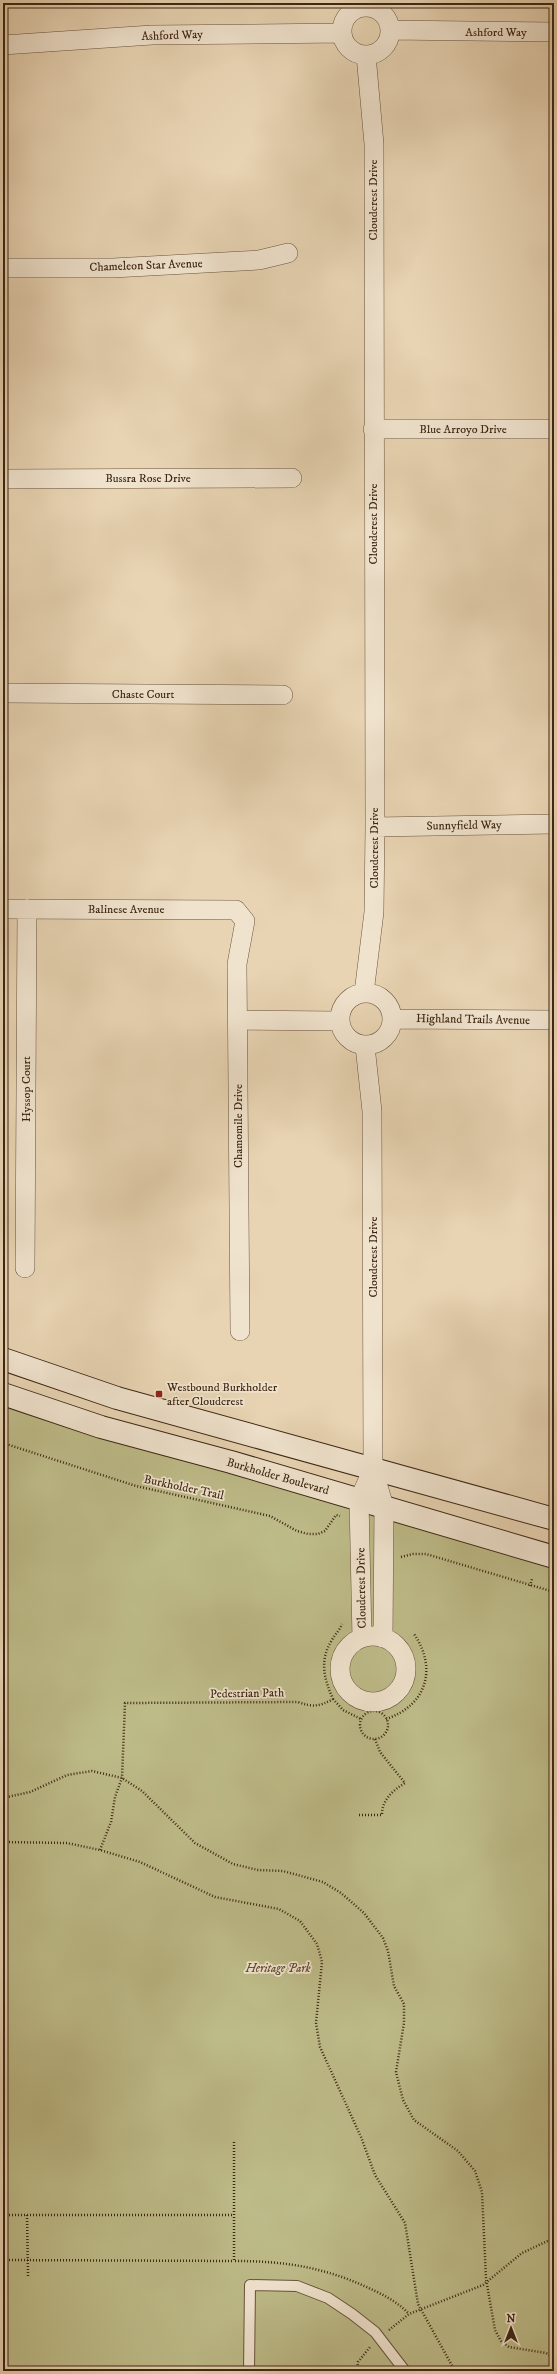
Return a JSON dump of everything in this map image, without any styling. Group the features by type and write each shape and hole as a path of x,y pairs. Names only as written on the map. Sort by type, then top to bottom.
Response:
{"main road":[{"path":"3,1358 117,1398 554,1519"},
{"name":"Burkholder Boulevard","path":"3,1394 101,1427 554,1557"}],"street":[{"path":"367,5 380,11 385,16 391,30 386,45 374,54 366,55 352,51 344,40 342,33 346,18 351,12 367,5"},
{"name":"Ashford Way","path":"391,30 554,32"},
{"name":"Ashford Way","path":"3,45 152,35 342,33"},
{"name":"Cloudcrest Drive","path":"364,993 374,912 375,827 373,429 374,144 366,55"},
{"name":"Chameleon Star Avenue","path":"3,268 121,268 259,260 288,253"},
{"name":"Blue Arroyo Drive","path":"373,429 554,429"},
{"name":"Bussra Rose Drive","path":"3,479 292,478"},
{"name":"Chaste Court","path":"3,693 283,695"},
{"name":"Sunnyfield Way","path":"375,827 554,824"},
{"name":"Balinese Avenue","path":"3,908 236,910 245,921"},
{"name":"Hyssop Court","path":"26,1268 27,909"},
{"name":"Chamomile Drive","path":"240,1332 237,964 245,921"},
{"path":"364,993 374,994 383,1000 390,1008 392,1018 390,1029 384,1038 376,1044 365,1046 356,1044 347,1038 342,1030 339,1020 342,1007 351,997 364,993"},
{"name":"Highland Trails Avenue","path":"392,1018 554,1020"},
{"path":"238,1020 339,1020"},
{"name":"Cloudcrest Drive","path":"365,1046 372,1111 373,1470 384,1507 383,1638"},
{"name":"Cloudcrest Drive","path":"362,1638 359,1500 373,1470"},
{"name":"Cloudcrest Drive","path":"372,1636 383,1638 392,1642 404,1657 405,1676 396,1692 389,1698 370,1702 352,1695 346,1688 340,1670 341,1660 345,1650 362,1638 372,1636"}],"lane":[{"path":"249,2371 250,2286 297,2286 328,2298 352,2314 374,2332 405,2371"}],"path":[{"name":"Burkholder Trail","path":"3,1444 136,1486 270,1516 297,1531 308,1534 318,1534 325,1531 336,1515 344,1519"},
{"path":"396,1559 413,1554 426,1554 554,1592"},
{"path":"530,1586 532,1578"},
{"path":"343,1618 342,1626 331,1640 324,1658 324,1680 333,1699 343,1710 362,1719"},
{"path":"386,1719 408,1709 422,1691 426,1678 426,1658 414,1634"},
{"name":"Pedestrian Path","path":"100,1850 112,1822 115,1797 122,1778 124,1703 298,1702 311,1707 321,1706 333,1699"},
{"path":"371,1712 380,1713 386,1719 386,1732 375,1739 367,1737 362,1731 362,1719 371,1712"},
{"path":"359,1815 382,1815 385,1800 394,1790 405,1783 380,1752 375,1739"},
{"path":"3,1798 30,1792 67,1775 92,1771 122,1778 142,1791 194,1843 233,1864 258,1870 283,1871 323,1882 342,1893 364,1913 383,1938 388,1951 394,1986 404,2004 404,2024 396,2072 403,2100 414,2120 458,2151 474,2171 482,2192 487,2282 495,2330 501,2341 509,2347 546,2353 554,2358"},
{"path":"3,1842 67,1843 100,1850 140,1862 215,1897 279,1909 300,1921 317,1944 322,1962 316,2023 320,2047 362,2137 375,2175 404,2223 421,2311 455,2371"},
{"path":"234,2142 234,2261"},
{"path":"3,2215 234,2215"},
{"path":"27,2215 28,2276"},
{"path":"3,2260 283,2262 318,2268 348,2279 377,2292 404,2308 409,2314 421,2311 458,2296 487,2282 522,2253 554,2238"}],"green space":[{"name":"Heritage Park","path":"3,1401 554,1565 554,2371 3,2371"}],"place":[{"name":"Westbound Burkholder after Cloudcrest","path":"159,1394"}]}
